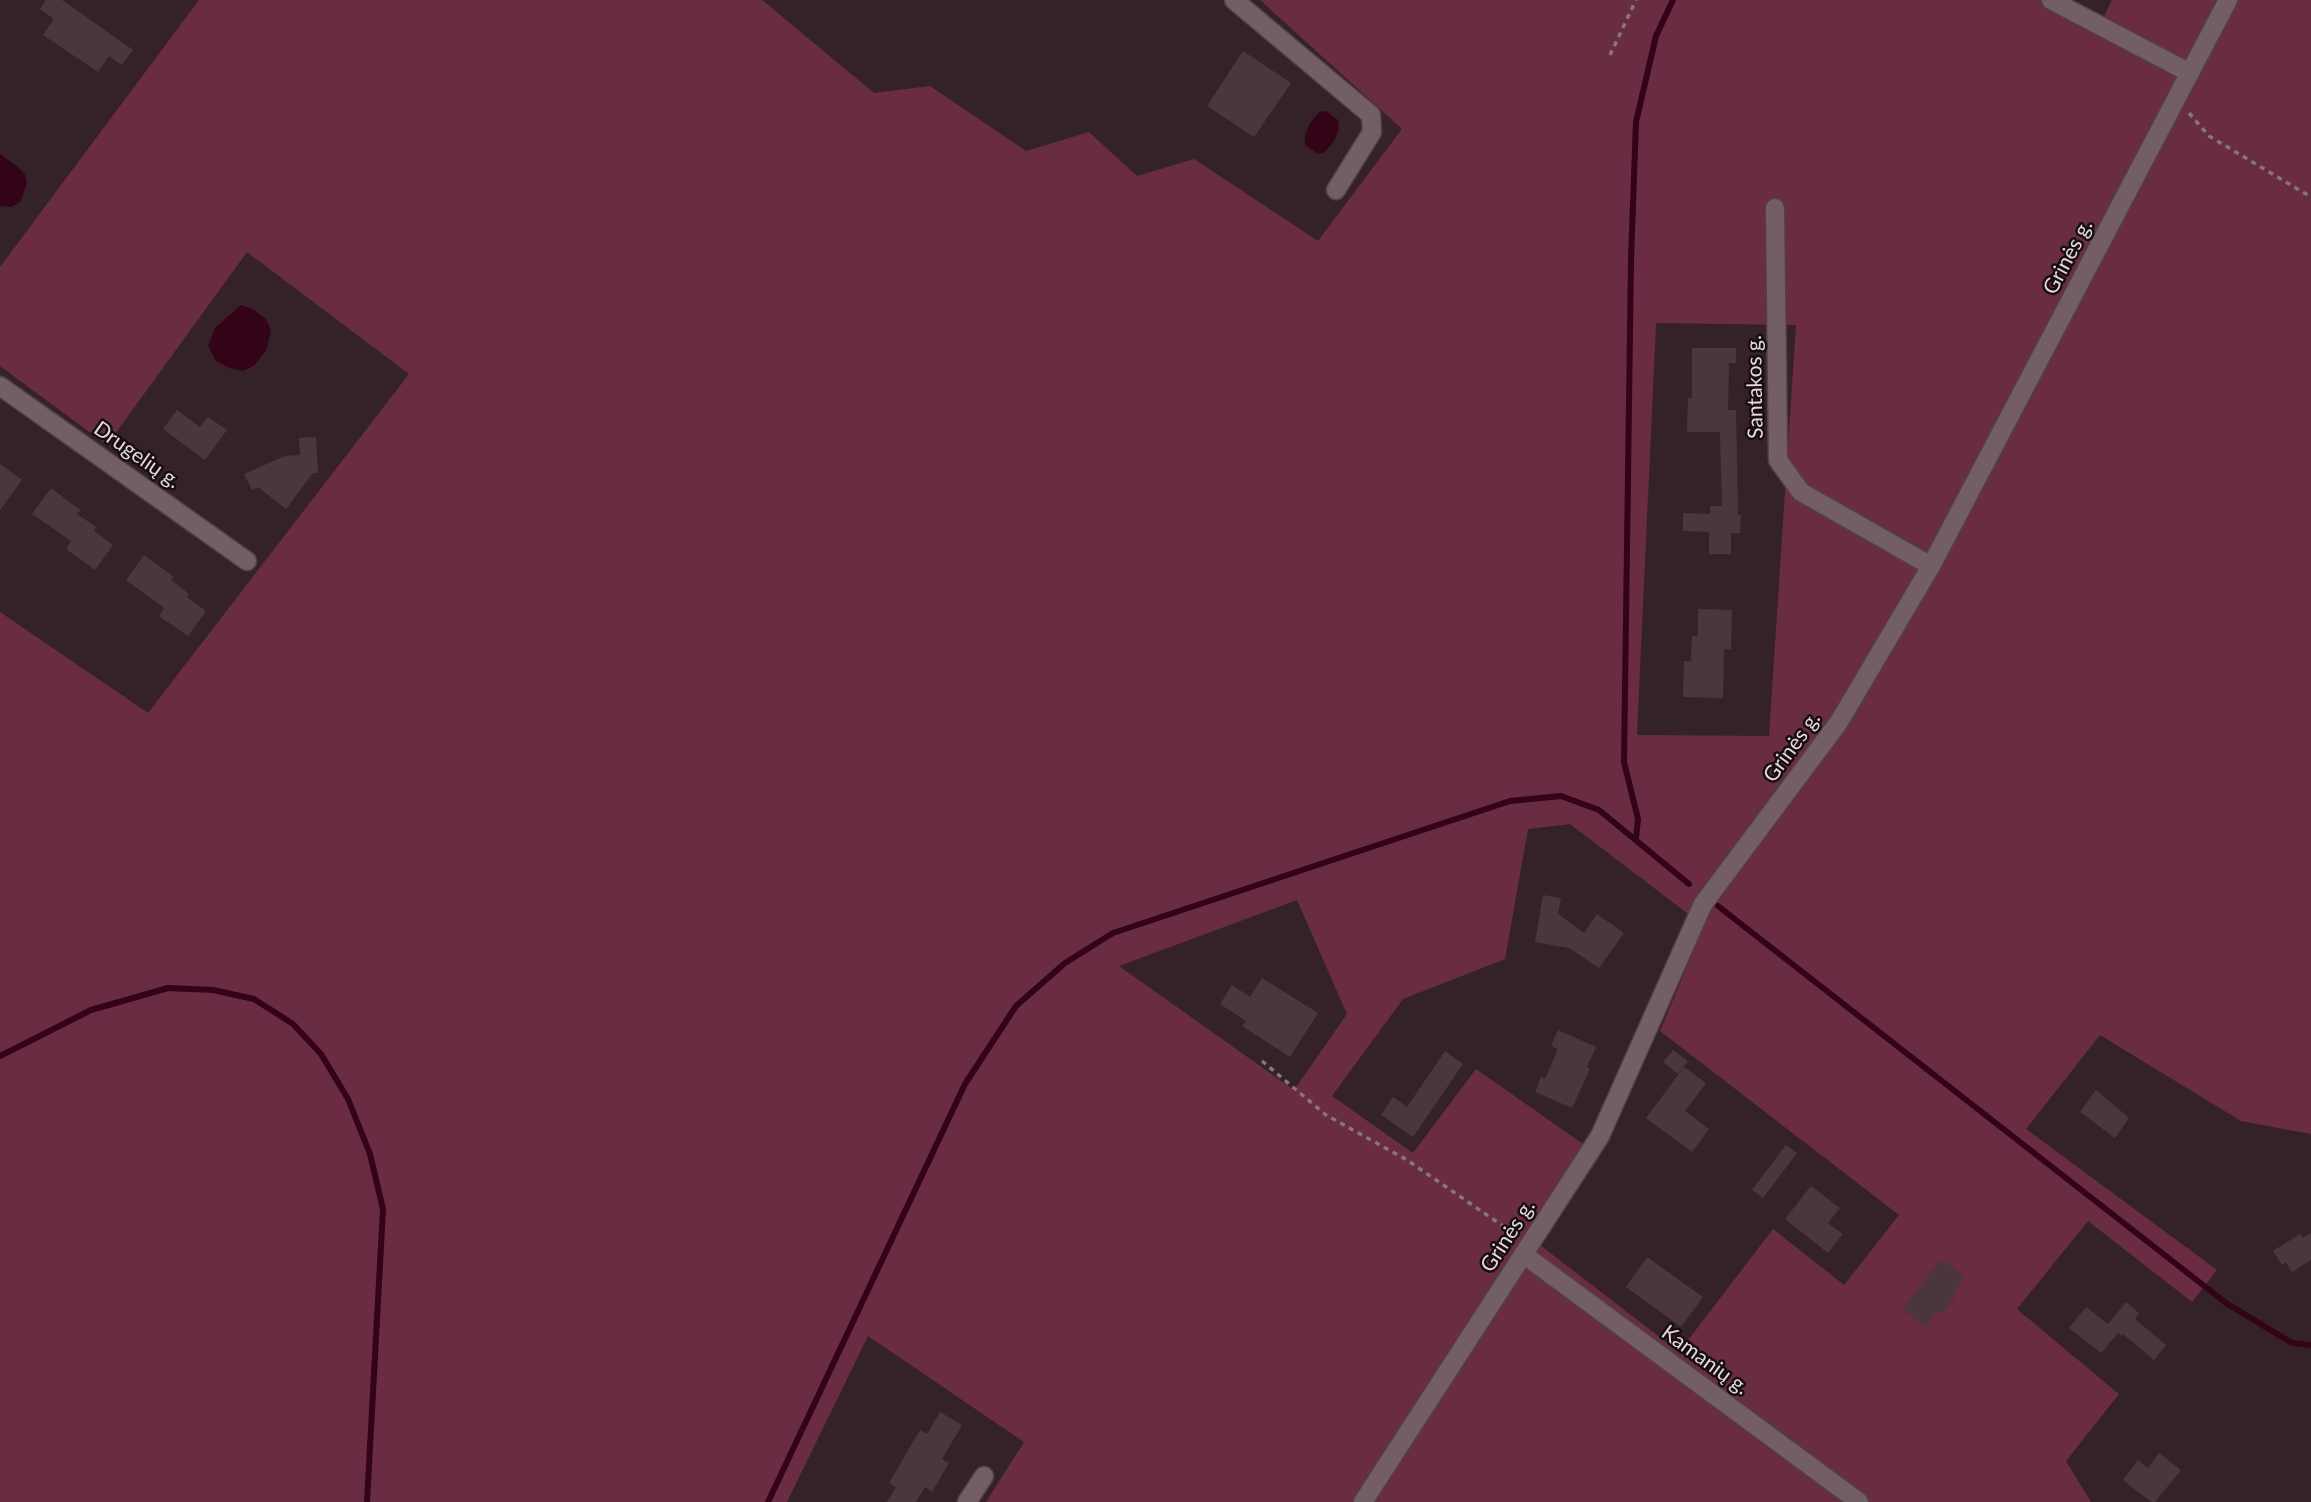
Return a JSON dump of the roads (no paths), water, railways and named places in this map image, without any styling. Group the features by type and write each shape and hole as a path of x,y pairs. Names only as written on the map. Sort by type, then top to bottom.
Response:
{"street":[{"path":"1234,0 1371,115 1372,132 1336,190"},
{"path":"2051,0 2190,72"},
{"name":"Grinės g.","path":"1363,1502 1600,1136 1703,904 1839,722 1931,566 2228,0"},
{"name":"Santakos g.","path":"1775,208 1778,460 1801,492 1931,566"},
{"name":"Drugelių g.","path":"0,386 247,561"},
{"name":"Kamanių g.","path":"1526,1249 1859,1502"},
{"path":"967,1502 984,1476"}],"waterway":[{"path":"1636,838 1638,819 1624,762 1631,259 1636,122 1656,36 1673,0"},
{"path":"768,1502 965,1084 1016,1006 1065,963 1113,933 1510,801 1561,796 1599,810 1689,884"},
{"path":"1718,906 2226,1303 2292,1343 2311,1345"},
{"path":"0,1056 91,1010 168,988 213,990 254,999 293,1024 321,1054 348,1099 370,1154 383,1209 367,1502"}]}
